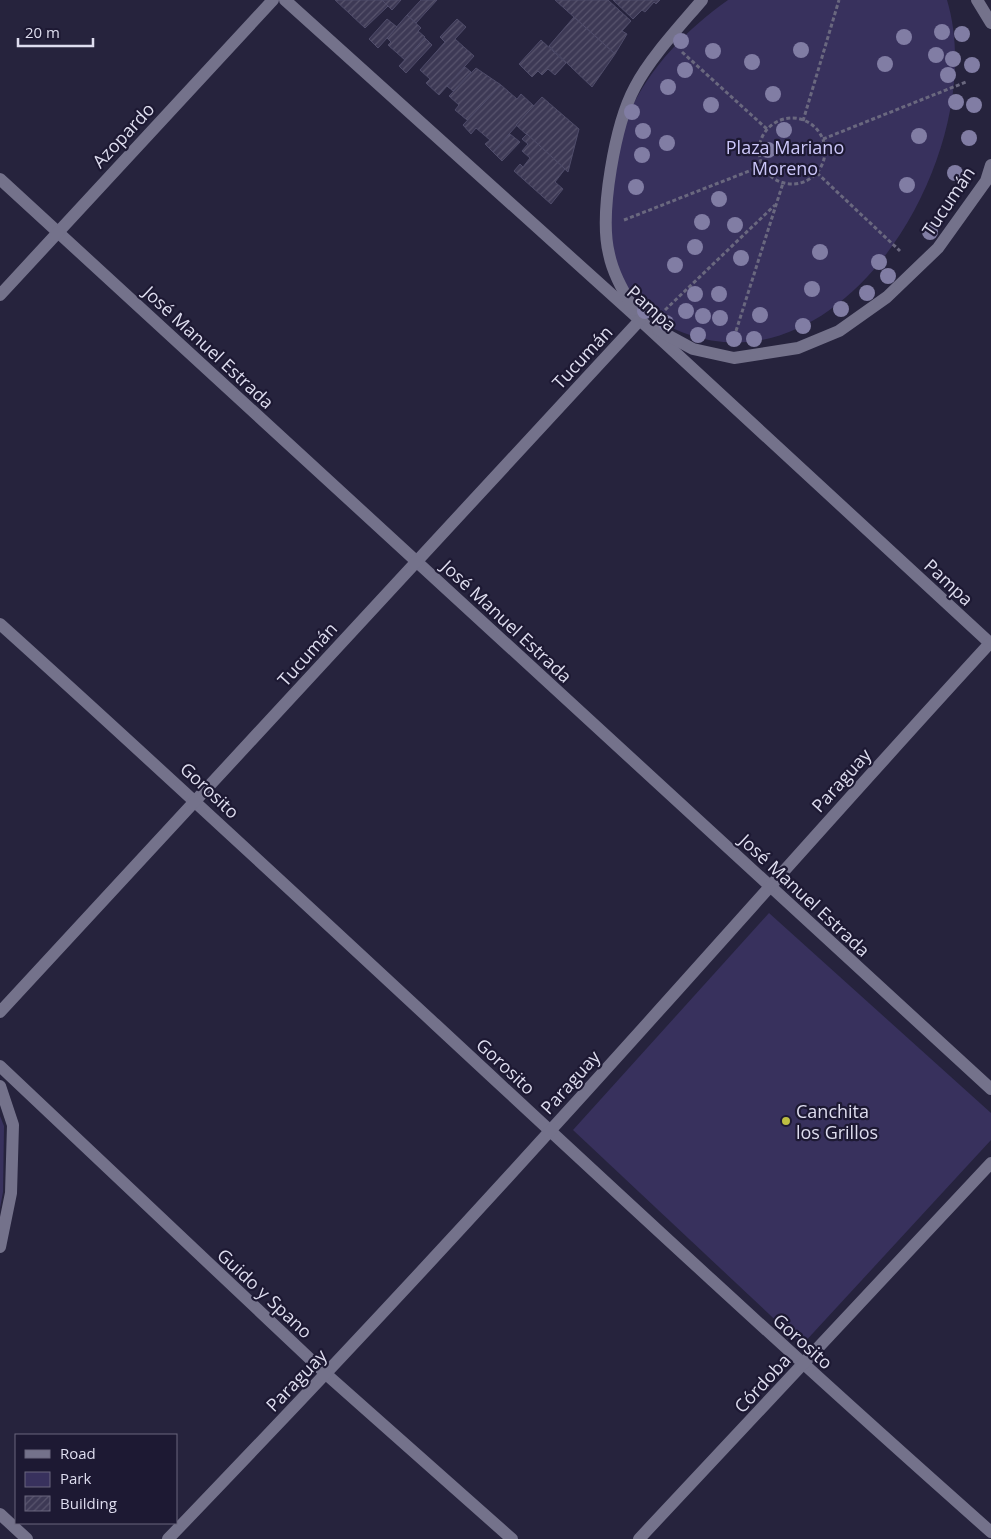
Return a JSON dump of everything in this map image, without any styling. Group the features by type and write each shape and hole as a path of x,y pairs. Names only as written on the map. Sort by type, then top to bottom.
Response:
{"street":[{"name":"Azopardo","path":"0,295 273,0"},
{"name":"Pampa","path":"285,0 640,320 991,643"},
{"path":"640,320 620,286 608,254 606,198 616,143 634,87 669,39 702,0"},
{"path":"977,0 991,23"},
{"name":"Tucumán","path":"0,1012 196,802 415,561 640,320 693,349 734,358 798,348 839,331 887,297 938,248 988,184 991,165"},
{"name":"José Manuel Estrada","path":"0,178 991,1089"},
{"name":"Gorosito","path":"0,624 196,802 803,1365 991,1532"},
{"name":"Paraguay","path":"168,1539 326,1374 550,1131 769,885 991,643"},
{"name":"Guido y Spano","path":"0,1066 326,1374 512,1539"},
{"path":"0,1086 13,1125 11,1194 0,1247"},
{"name":"Córdoba","path":"639,1539 991,1163"},
{"path":"0,1514 27,1539"}],"path":[{"path":"803,120 839,0"},
{"path":"682,52 768,130"},
{"path":"822,139 966,82"},
{"path":"782,120 803,120 814,127 822,139 825,156 817,173 803,183 783,183 770,176 762,166 759,147 768,130 782,120"},
{"path":"616,223 762,166"},
{"path":"817,173 900,251"},
{"path":"736,331 783,183"},
{"path":"665,310 776,205"}],"green space":[{"name":"Plaza Mariano Moreno","path":"728,0 947,0 955,59 948,122 927,185 894,243 852,292 802,326 746,342 687,334 668,326 644,309 631,294 615,263 609,244 607,223 609,186 620,139 629,113 638,96 659,65 684,36"},
{"name":"Canchita los Grillos","path":"769,913 991,1113 991,1140 802,1345 573,1130"},
{"path":"0,1116 4,1126 3,1192 0,1208"}],"building":[{"path":"335,0 382,0 388,6 365,28"},
{"path":"382,0 401,0 392,10"},
{"path":"421,0 437,0 416,23 407,15"},
{"path":"555,0 608,0 631,21 622,31 627,34 615,54"},
{"path":"613,0 660,0 656,4 654,2 645,12 642,10 633,19"},
{"path":"407,15 421,28 418,31 425,37 405,60 388,45 391,42 387,38"},
{"path":"574,17 615,54 592,87 549,46"},
{"path":"387,19 397,27 378,48 369,39"},
{"path":"457,19 466,27 455,39 474,56 439,95 426,83 430,79 420,70 445,42 440,37"},
{"path":"425,38 432,45 406,73 399,66"},
{"path":"541,40 566,63 555,75 548,69 542,75 538,71 532,77 519,64"},
{"path":"465,67 471,72 453,91 447,86"},
{"path":"476,68 501,85 467,120 455,110 459,105 449,96"},
{"path":"501,85 517,99 521,94 534,106 493,152 485,144 490,140 476,128 471,134 463,125"},
{"path":"542,97 579,129 568,172 516,125"},
{"path":"510,134 520,142 502,161 493,152"},
{"path":"527,134 565,169 555,182 563,189 551,204 514,171 520,164 523,167 530,158 522,151 528,144 522,139"}],"place":[{"name":"Canchita los Grillos","path":"786,1121"}]}
